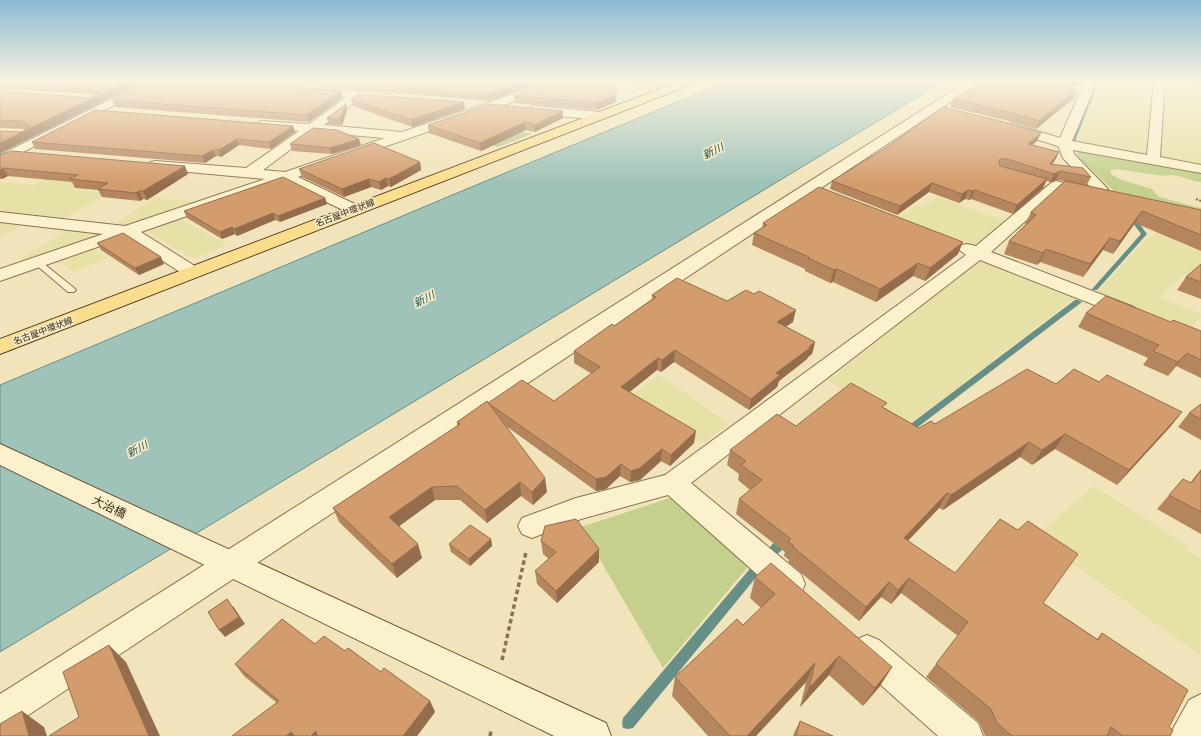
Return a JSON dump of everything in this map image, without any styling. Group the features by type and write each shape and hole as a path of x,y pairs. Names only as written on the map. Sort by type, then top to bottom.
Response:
{"main road":[{"name":"名古屋中環状線","path":"0,347 600,116"}],"street":[{"path":"0,147 64,115"},
{"path":"0,160 87,115"},
{"path":"249,173 329,115"},
{"path":"0,275 128,232 284,176 466,115"},
{"path":"593,115 600,116"},
{"path":"0,714 224,562 817,192 924,115"},
{"path":"532,526 576,509 673,483 979,253 1052,186 1109,198 1068,155 1064,144 1076,115"},
{"path":"1153,160 1157,115"},
{"path":"251,123 407,136"},
{"path":"998,124 1064,144 1201,169"},
{"path":"15,152 38,155"},
{"path":"140,164 284,176 354,210"},
{"path":"0,217 128,232 192,272"},
{"path":"950,242 1142,317"},
{"name":"大治橋","path":"0,454 224,562 593,736"},
{"path":"673,483 810,602"},
{"path":"846,633 965,736"},
{"path":"1187,736 1201,712"}],"lane":[{"path":"38,262 70,290"}],"path":[{"path":"1196,199 1201,201"},
{"path":"502,661 532,526"}],"shaded area":[{"path":"1086,115 1153,115 1149,157 1075,144"},
{"path":"1164,115 1201,115 1201,167 1159,159"},
{"path":"350,133 391,137 356,150 331,147"},
{"path":"79,161 113,165 71,189 108,193 63,219 0,213 0,182 34,185"},
{"path":"937,197 1006,221 976,246 898,217 918,205 923,207"},
{"path":"154,198 200,202 125,226 113,225"},
{"path":"177,217 228,245 193,259 146,231 150,226"},
{"path":"0,220 25,223 0,237"},
{"path":"71,228 107,232 104,235 32,260 20,259"},
{"path":"1157,233 1201,252 1201,280 1185,274 1159,297 1201,314 1190,329 1095,294 1149,236"},
{"path":"90,246 108,258 74,272 55,259"},
{"path":"987,262 1076,297 906,427 827,380 977,263"},
{"path":"659,375 729,424 702,444 627,398"},
{"path":"1094,486 1188,546 1185,549 1201,559 1200,655 1035,537"}],"green space":[{"path":"499,127 532,134 498,147 471,139"},
{"path":"1085,150 1201,172 1201,182 1173,175 1163,176 1117,169 1110,170 1112,175 1122,180 1152,189 1159,197 1201,208 1201,215 1120,197 1078,157 1077,151"},
{"path":"676,496 752,562 663,668 581,527"}],"water":[{"path":"69,115 82,115 0,157 0,150"},
{"name":"新川","path":"645,115 887,115 0,652 0,385"}],"building":[{"path":"0,115 57,115 0,143 0,131 22,132 30,126 22,121 0,120"},
{"path":"84,115 161,115 293,126 269,142 237,139 219,150 213,150 202,156 32,142"},
{"path":"331,115 341,115 340,119 327,118"},
{"path":"398,115 425,115 411,120"},
{"path":"456,115 554,115 535,125 525,122 480,143 428,125"},
{"path":"931,115 977,115 1041,133 1028,144 1059,152 1050,164 1083,168 1091,177 1060,171 1054,174 1007,159 1000,159 1000,166 1047,179 1017,205 975,190 968,190 962,194 932,183 900,206 832,181 887,147"},
{"path":"1021,115 1046,115 1039,121"},
{"path":"313,128 337,130 359,139 330,148 290,144"},
{"path":"374,143 420,162 389,179 386,178 379,182 369,179 342,189 299,169"},
{"path":"12,151 185,166 143,191 136,193 98,189 108,183 70,179 78,175 3,168 0,170 0,155"},
{"path":"283,177 325,198 278,216 273,213 234,229 232,227 220,232 184,211"},
{"path":"1065,181 1201,210 1201,235 1142,211 1120,241 1110,238 1090,264 1046,249 1043,253 1009,241 1036,215 1031,212"},
{"path":"819,187 963,242 930,268 918,263 880,289 837,269 834,270 808,258 809,257 754,233 767,225 763,223"},
{"path":"123,233 161,257 135,268 97,243"},
{"path":"1201,264 1201,282 1186,277"},
{"path":"677,278 727,301 746,290 754,294 759,291 796,310 777,322 815,342 809,347 810,348 776,373 780,375 751,399 675,350 662,360 658,358 621,387 696,431 671,455 662,449 640,468 631,471 621,464 606,477 596,479 488,403 522,380 554,401 600,367 574,351 612,324 614,326 656,297 652,295"},
{"path":"1106,296 1171,322 1173,320 1201,331 1201,360 1187,353 1178,362 1153,351 1159,345 1086,313"},
{"path":"1027,369 1056,384 1074,369 1099,382 1107,375 1182,412 1129,470 1065,434 1042,450 1029,442 951,495 947,493 904,538 955,573 1000,519 1018,530 1028,521 1078,554 1043,603 1098,640 1102,633 1188,690 1169,727 1173,730 1170,736 1123,736 1111,727 1107,736 1012,736 997,723 991,709 936,664 968,622 909,578 898,590 889,582 866,607 793,547 794,546 788,541 791,539 739,499 762,480 741,465 746,461 730,450 777,414 796,426 851,383 887,403 882,407 919,428 931,421 935,424"},
{"path":"487,401 545,478 532,492 520,482 485,510 457,486 432,487 389,517 418,544 392,564 333,508 460,424 457,422"},
{"path":"1201,404 1201,419 1189,413"},
{"path":"1201,471 1201,512 1169,495 1183,479 1191,483"},
{"path":"576,519 599,549 556,591 535,571 556,552 541,541 545,526"},
{"path":"470,525 491,539 469,559 449,544"},
{"path":"771,563 892,667 875,688 839,656 809,688 815,663 747,736 730,736 675,677 737,619 743,625 775,594 755,577"},
{"path":"227,599 239,617 219,630 208,612"},
{"path":"282,619 315,644 324,636 345,651 348,648 381,672 384,668 430,701 403,736 317,736 316,731 311,736 295,736 291,732 286,736 232,736 279,701 235,664"},
{"path":"109,645 149,736 49,736 79,717 63,672"},
{"path":"22,711 29,736 0,736 0,724"},
{"path":"800,721 833,736 796,736"}],"waterway":[{"path":"1072,144 1083,115"},
{"path":"1095,289 1144,234 1130,215"},
{"path":"907,431 1078,302"},
{"path":"772,553 785,538"},
{"path":"628,723 758,567"}]}
